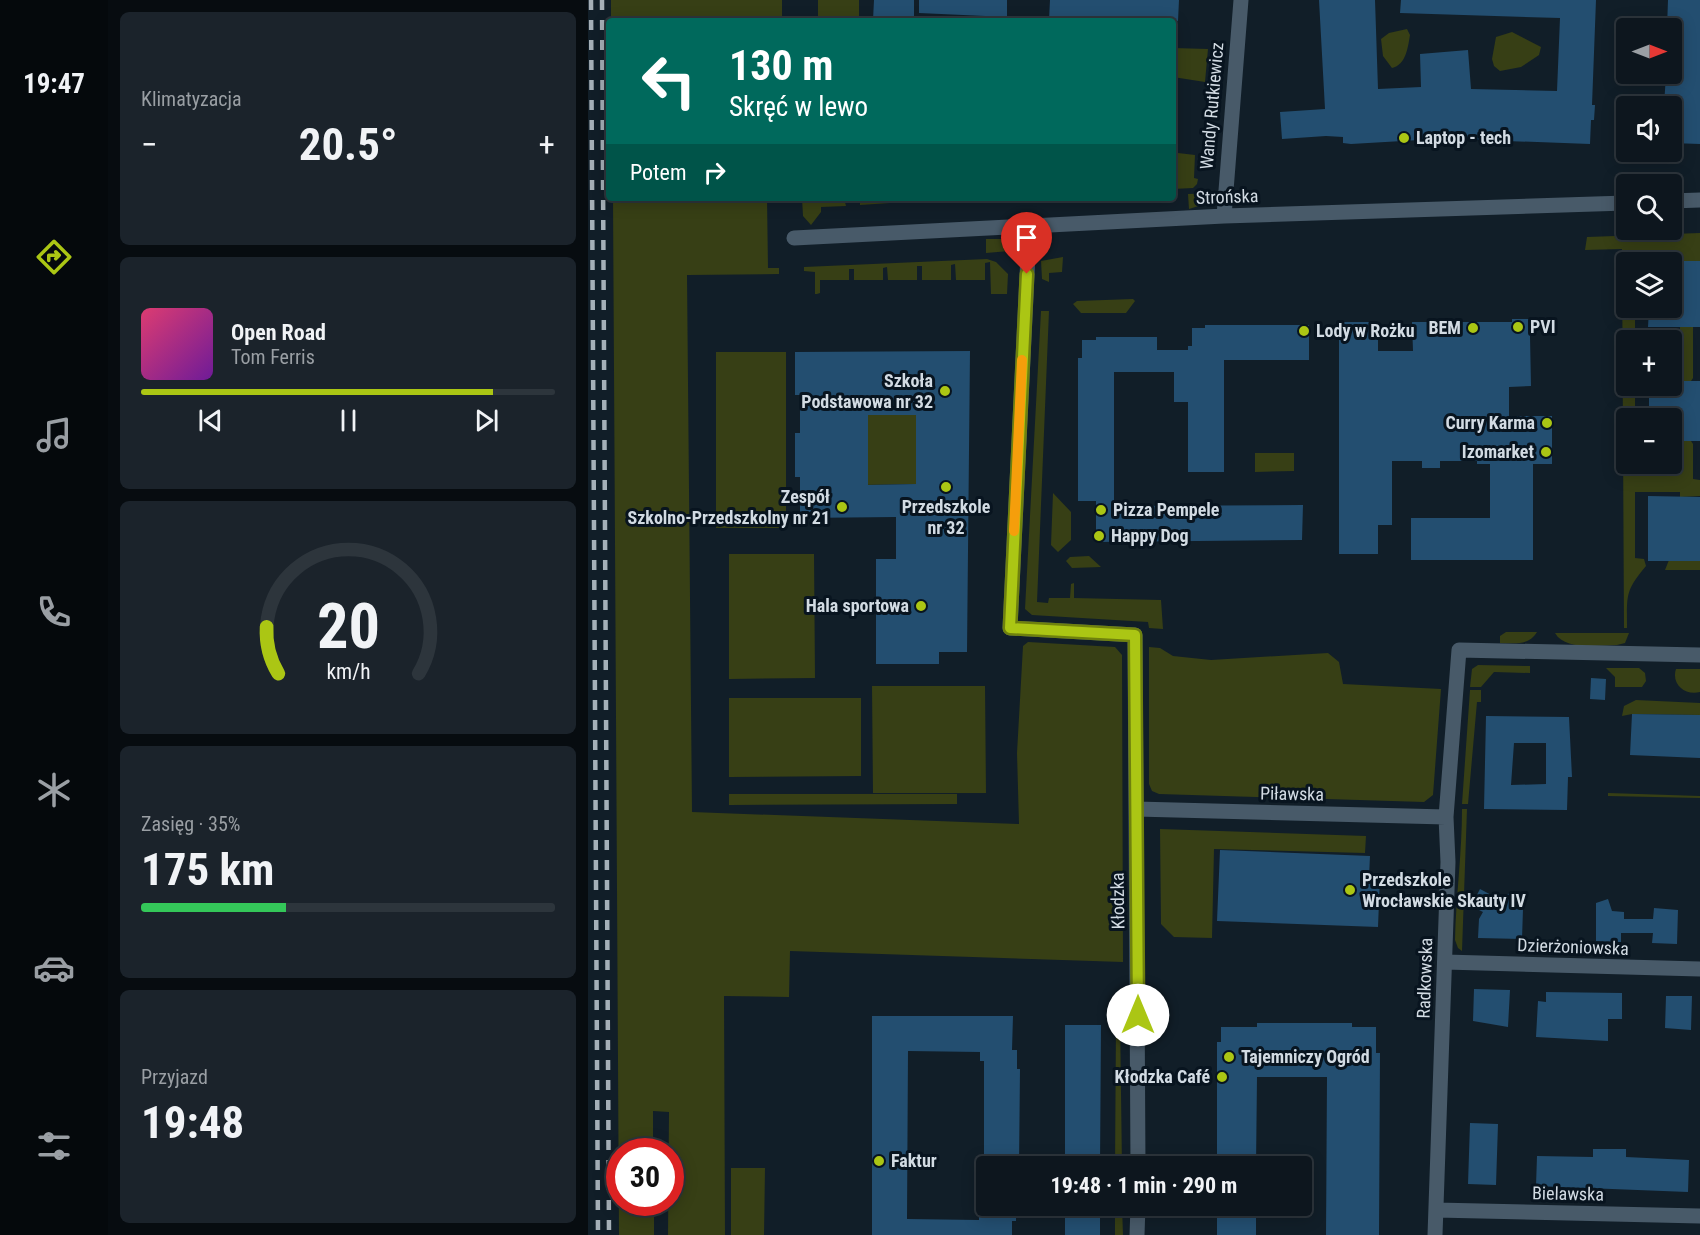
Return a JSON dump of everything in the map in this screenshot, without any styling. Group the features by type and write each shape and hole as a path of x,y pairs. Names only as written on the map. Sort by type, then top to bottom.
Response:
{"street":[{"name":"Wandy Rutkiewicz","path":"1224,216 1241,0"},
{"path":"1682,201 1700,200"},
{"name":"Strońska","path":"794,238 1224,216 1616,203"},
{"name":"Kłodzka","path":"1027,226 1028,255 1010,628 1135,635 1138,1156"},
{"name":"Radkowska","path":"1435,1235 1448,862 1446,817 1459,650 1700,655"},
{"name":"Piławska","path":"1136,809 1446,817"},
{"name":"Dzierżoniowska","path":"1445,962 1700,969"},
{"name":"Bielawska","path":"1436,1210 1700,1216"},
{"path":"1137,1216 1137,1235"}],"green space":[{"path":"611,0 782,0 782,18 611,18"},
{"path":"818,0 859,0 859,18 818,18"},
{"path":"1407,29 1410,35 1406,55 1397,66 1392,68 1383,56 1381,39 1389,33"},
{"path":"1512,32 1541,47 1539,55 1521,67 1500,71 1494,66 1492,59 1496,37"},
{"path":"1176,48 1208,49 1205,82 1176,77"},
{"path":"1176,142 1178,142 1178,153 1195,155 1194,178 1198,179 1193,188 1176,189"},
{"path":"1216,193 1205,204 1189,209 1188,194"},
{"path":"613,201 767,201 768,268 779,268 779,274 687,275 692,812 1019,824 1017,753 1023,646 1028,642 1115,647 1122,655 1123,962 790,951 789,997 724,996 725,1235 668,1235 668,1216 684,1216 684,1138 669,1138 669,1112 653,1111 653,1138 618,1138"},
{"path":"802,201 845,201 846,206 821,207 821,212 811,225 803,216"},
{"path":"860,201 920,201 860,205"},
{"path":"1700,233 1700,261 1682,261 1682,252 1585,250 1587,237 1616,236 1616,240 1682,240 1682,234"},
{"path":"986,239 1009,239 1020,250 986,253"},
{"path":"1063,257 1062,272 1049,273 1049,282 1042,279 1041,261"},
{"path":"987,259 996,262 1008,274 1007,294 991,294 990,262 985,263 985,280 956,280 955,264 951,265 951,280 922,280 922,266 917,266 917,280 888,280 887,267 883,268 883,280 854,280 854,269 849,269 849,280 820,280 820,293 817,294 815,294 815,272 804,271 804,267"},
{"path":"1133,299 1135,301 1126,313 1081,313 1073,304 1077,301"},
{"path":"1041,311 1049,311 1037,602 1048,603 1049,598 1070,598 1071,584 1074,583 1074,598 1161,600 1163,629 1149,628 1148,622 1032,615 1025,609"},
{"path":"1622,318 1635,318 1635,329 1680,329 1680,325 1693,327 1693,378 1691,381 1682,381 1682,330 1622,330"},
{"path":"716,352 786,352 786,528 716,528"},
{"path":"1623,396 1635,396 1635,408 1623,408"},
{"path":"857,415 916,415 916,484 861,485"},
{"path":"1682,441 1691,441 1693,444 1693,479 1700,480 1700,496 1680,497 1680,492 1635,492 1635,558 1644,559 1646,566 1631,588 1627,600 1627,628 1624,628 1623,474 1682,474"},
{"path":"1255,453 1294,453 1294,471 1255,472"},
{"path":"1053,493 1071,512 1071,540 1058,552 1051,545"},
{"path":"729,554 814,554 815,678 729,679"},
{"path":"1089,556 1101,567 1072,568 1066,561 1070,557"},
{"path":"1669,560 1700,561 1700,570 1665,570"},
{"path":"1506,632 1537,632 1525,642 1500,643 1500,636"},
{"path":"1555,633 1629,633 1625,643 1592,646 1574,645 1560,639"},
{"path":"1149,647 1160,648 1173,656 1211,660 1328,653 1339,662 1343,684 1441,689 1433,795 1424,802 1159,794 1152,791 1149,784"},
{"path":"1478,665 1530,666 1530,673 1494,672 1481,687 1470,687 1472,669"},
{"path":"1606,668 1639,668 1645,673 1646,681 1642,687 1615,687 1615,677"},
{"path":"1676,669 1700,669 1700,692 1689,692 1680,688 1677,684"},
{"path":"872,686 985,686 986,793 873,793"},
{"path":"1470,690 1481,690 1481,702 1477,702 1468,804 1462,804"},
{"path":"729,698 861,698 861,776 729,777"},
{"path":"1636,700 1700,703 1700,715 1632,714 1622,716 1624,706"},
{"path":"1608,793 1700,796 1700,798 1608,796"},
{"path":"729,794 957,794 957,804 729,805"},
{"path":"1462,809 1467,809 1462,951 1455,940"},
{"path":"1160,829 1366,836 1365,853 1214,849 1212,938 1174,937 1161,924"},
{"path":"1120,1018 1122,1156 1115,1156 1116,1022"},
{"path":"731,1168 765,1168 764,1235 731,1235"},
{"path":"619,1216 654,1216 654,1235 619,1235"},
{"path":"1115,1216 1122,1216 1123,1235 1115,1235"}],"building":[{"path":"874,0 914,0 914,18 873,18"},
{"path":"919,0 1007,0 1007,17 919,13"},
{"path":"1050,0 1179,0 1178,21 1176,18 1049,18"},
{"path":"1319,0 1375,0 1378,89 1421,87 1420,54 1468,50 1471,89 1557,91 1560,18 1400,13 1401,0 1596,0 1592,105 1595,105 1594,120 1591,120 1590,144 1479,140 1471,137 1351,144 1343,143 1343,137 1282,139 1280,112 1325,109"},
{"path":"1668,0 1700,0 1700,144 1682,143 1682,96 1665,96 1665,84 1682,84 1682,18 1667,18"},
{"path":"1682,261 1700,261 1700,327 1648,327 1648,318 1682,318"},
{"path":"1512,319 1534,319 1534,336 1530,336 1531,386 1509,387 1509,416 1552,416 1552,464 1533,464 1533,560 1411,560 1411,518 1490,518 1490,464 1477,464 1477,461 1440,461 1440,468 1422,468 1422,461 1392,461 1392,525 1378,525 1378,554 1339,554 1339,322 1378,322 1378,351 1413,351 1412,322 1512,322"},
{"path":"1205,325 1309,325 1309,360 1224,360 1224,472 1188,472 1188,402 1174,402 1174,372 1114,372 1114,506 1303,505 1302,540 1096,542 1096,501 1078,501 1078,358 1082,358 1082,340 1096,340 1096,337 1157,337 1157,350 1188,350 1188,346 1192,346 1192,328 1205,328"},
{"path":"970,351 967,652 939,652 939,664 876,664 876,559 896,559 896,517 800,518 800,477 795,477 795,433 800,433 800,395 795,395 795,352","holes":["868,415 916,415 916,484 868,485"]},
{"path":"1682,381 1700,381 1700,441 1682,441 1682,408 1649,408 1649,396 1682,396"},
{"path":"1648,496 1700,497 1700,561 1648,561"},
{"path":"1591,678 1606,679 1605,700 1590,699"},
{"path":"1632,714 1700,715 1700,758 1630,755"},
{"path":"1486,716 1569,717 1572,777 1568,777 1567,810 1484,809","holes":["1514,743 1546,743 1546,784 1511,785"]},
{"path":"1220,850 1370,856 1369,877 1380,877 1378,927 1217,921"},
{"path":"1480,889 1497,898 1516,891 1523,909 1522,939 1478,938 1479,919 1483,912 1471,906"},
{"path":"1608,899 1612,911 1624,912 1624,919 1653,919 1654,908 1678,910 1677,944 1652,943 1653,933 1621,933 1621,942 1596,941 1596,903"},
{"path":"1474,989 1510,990 1508,1027 1473,1021"},
{"path":"1546,992 1622,993 1622,1019 1608,1019 1608,1041 1536,1037 1538,1001 1546,1002"},
{"path":"1666,996 1692,996 1691,1030 1665,1028"},
{"path":"872,1016 1013,1016 1012,1050 1017,1050 1017,1069 1020,1069 1019,1156 984,1156 984,1061 980,1061 980,1052 908,1051 907,1219 979,1220 979,1216 1016,1216 1016,1221 1012,1221 1012,1235 872,1235"},
{"path":"1257,1023 1352,1023 1352,1027 1376,1027 1376,1053 1380,1053 1379,1235 1326,1235 1327,1077 1257,1077 1256,1156 1217,1156 1217,1042 1221,1042 1221,1027 1257,1027"},
{"path":"1065,1025 1101,1025 1100,1156 1065,1156"},
{"path":"1470,1123 1498,1124 1496,1185 1468,1184"},
{"path":"1593,1149 1626,1149 1626,1157 1689,1160 1688,1192 1536,1186 1537,1156 1593,1157"},
{"path":"1065,1216 1100,1216 1100,1235 1065,1235"},
{"path":"1217,1216 1256,1216 1256,1235 1217,1235"}],"railway":[{"path":"591,0 598,1235"},
{"path":"602,0 609,1235"}],"slow traffic":[{"path":"1014,531 1022,360"}],"place":[{"name":"Laptop - tech","path":"1404,138"},
{"name":"PVI","path":"1518,327"},
{"name":"BEM","path":"1473,328"},
{"name":"Lody w Rożku","path":"1304,331"},
{"name":"Szkoła Podstawowa nr 32","path":"945,391"},
{"name":"Curry Karma","path":"1547,423"},
{"name":"Izomarket","path":"1546,452"},
{"name":"Przedszkole nr 32","path":"946,487"},
{"name":"Zespół Szkolno-Przedszkolny nr 21","path":"842,507"},
{"name":"Pizza Pempele","path":"1101,510"},
{"name":"Happy Dog","path":"1099,536"},
{"name":"Hala sportowa","path":"921,606"},
{"name":"Przedszkole Wrocławskie Skauty IV","path":"1350,890"},
{"name":"Tajemniczy Ogród","path":"1229,1057"},
{"name":"Kłodzka Café","path":"1222,1077"},
{"name":"Faktur","path":"879,1161"}],"route":[{"path":"1027,274 1010,628 1135,635 1138,1015"}]}
